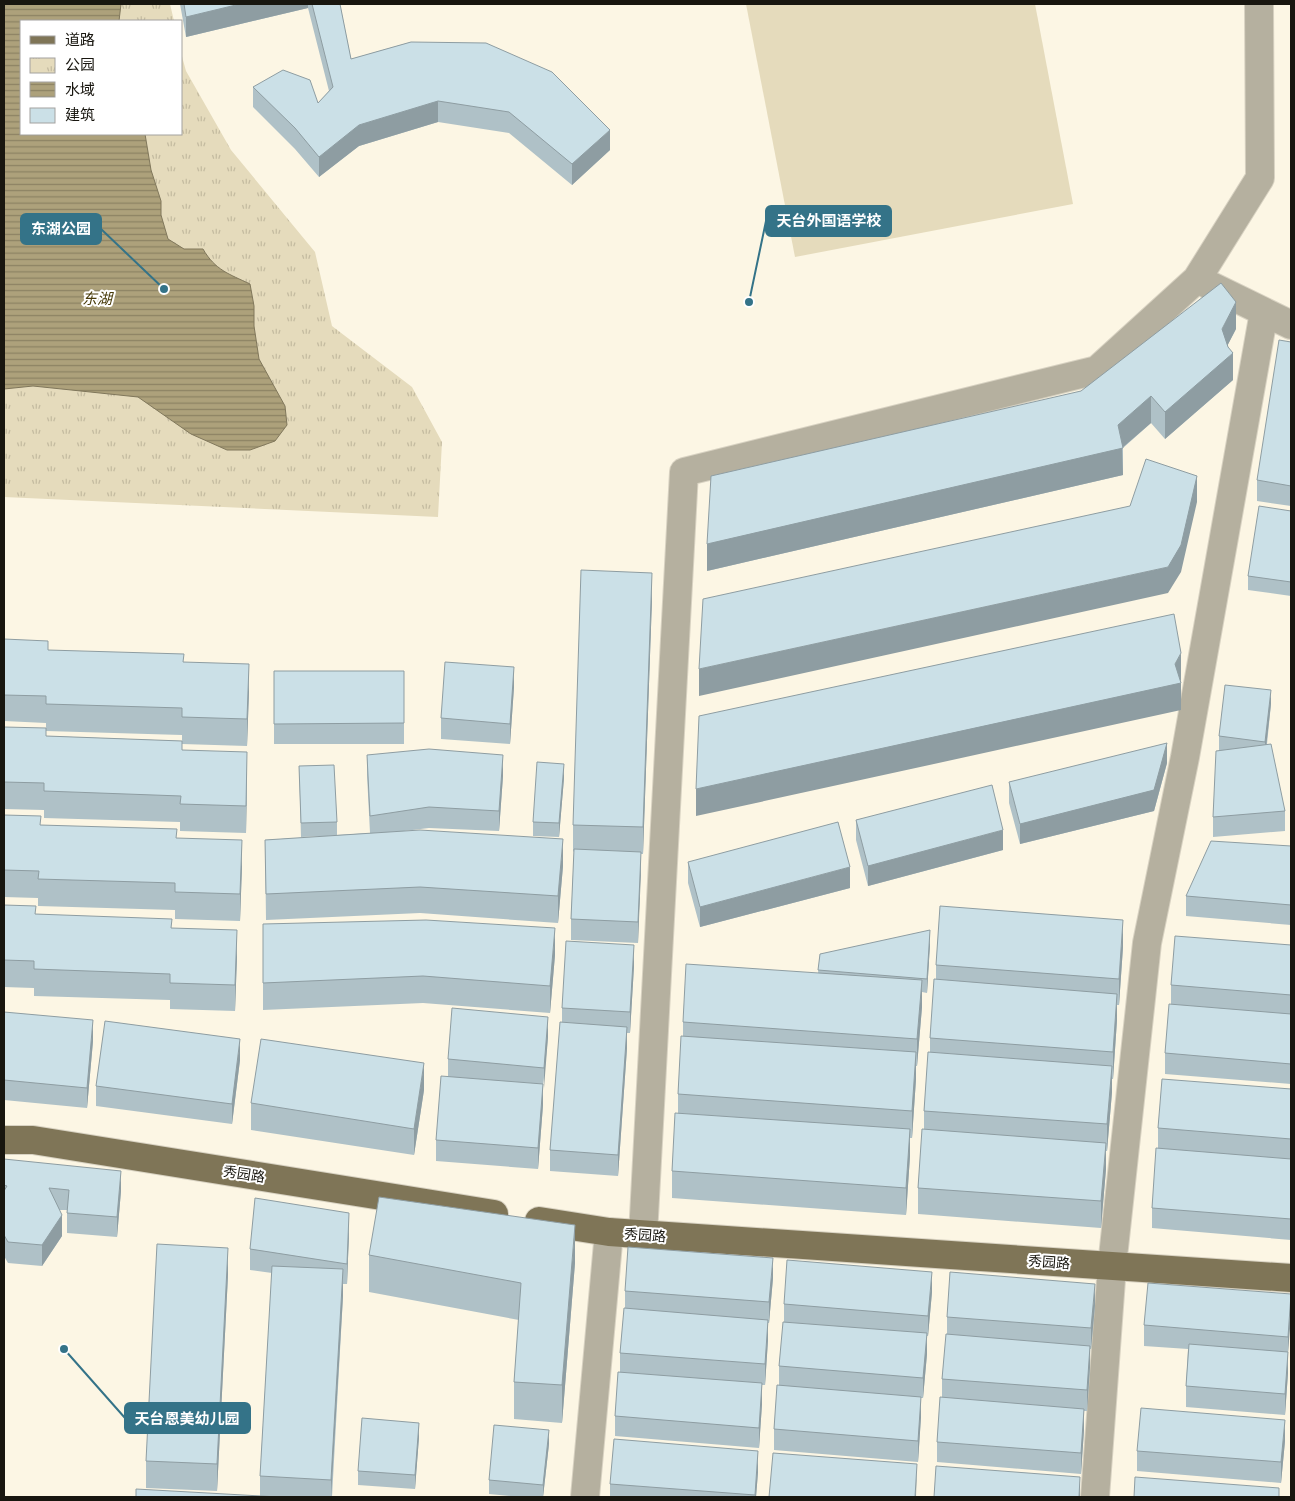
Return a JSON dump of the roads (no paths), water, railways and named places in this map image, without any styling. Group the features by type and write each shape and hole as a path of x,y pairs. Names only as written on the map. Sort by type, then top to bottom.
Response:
{"main road":[{"name":"秀园路","path":"4,1140 33,1140 609,1232 1291,1278"}],"street":[{"path":"643,1234 684,472 1097,370 1197,279 1260,178 1259,4"},
{"path":"1197,279 1291,325"},
{"path":"1095,1497 1112,1266 1147,943 1185,757 1264,312"},
{"path":"586,1497 609,1232"}],"water":[{"name":"东湖","path":"4,4 121,4 119,20 20,20 20,135 145,135 151,170 161,201 161,215 168,239 184,249 203,249 218,267 250,284 259,359 285,406 287,425 275,441 250,450 227,450 191,434 138,397 33,386 4,389"}],"place":[{"name":"东湖公园","path":"164,289"},
{"name":"天台外国语学校","path":"749,302"},
{"name":"天台恩美幼儿园","path":"64,1349"}]}
